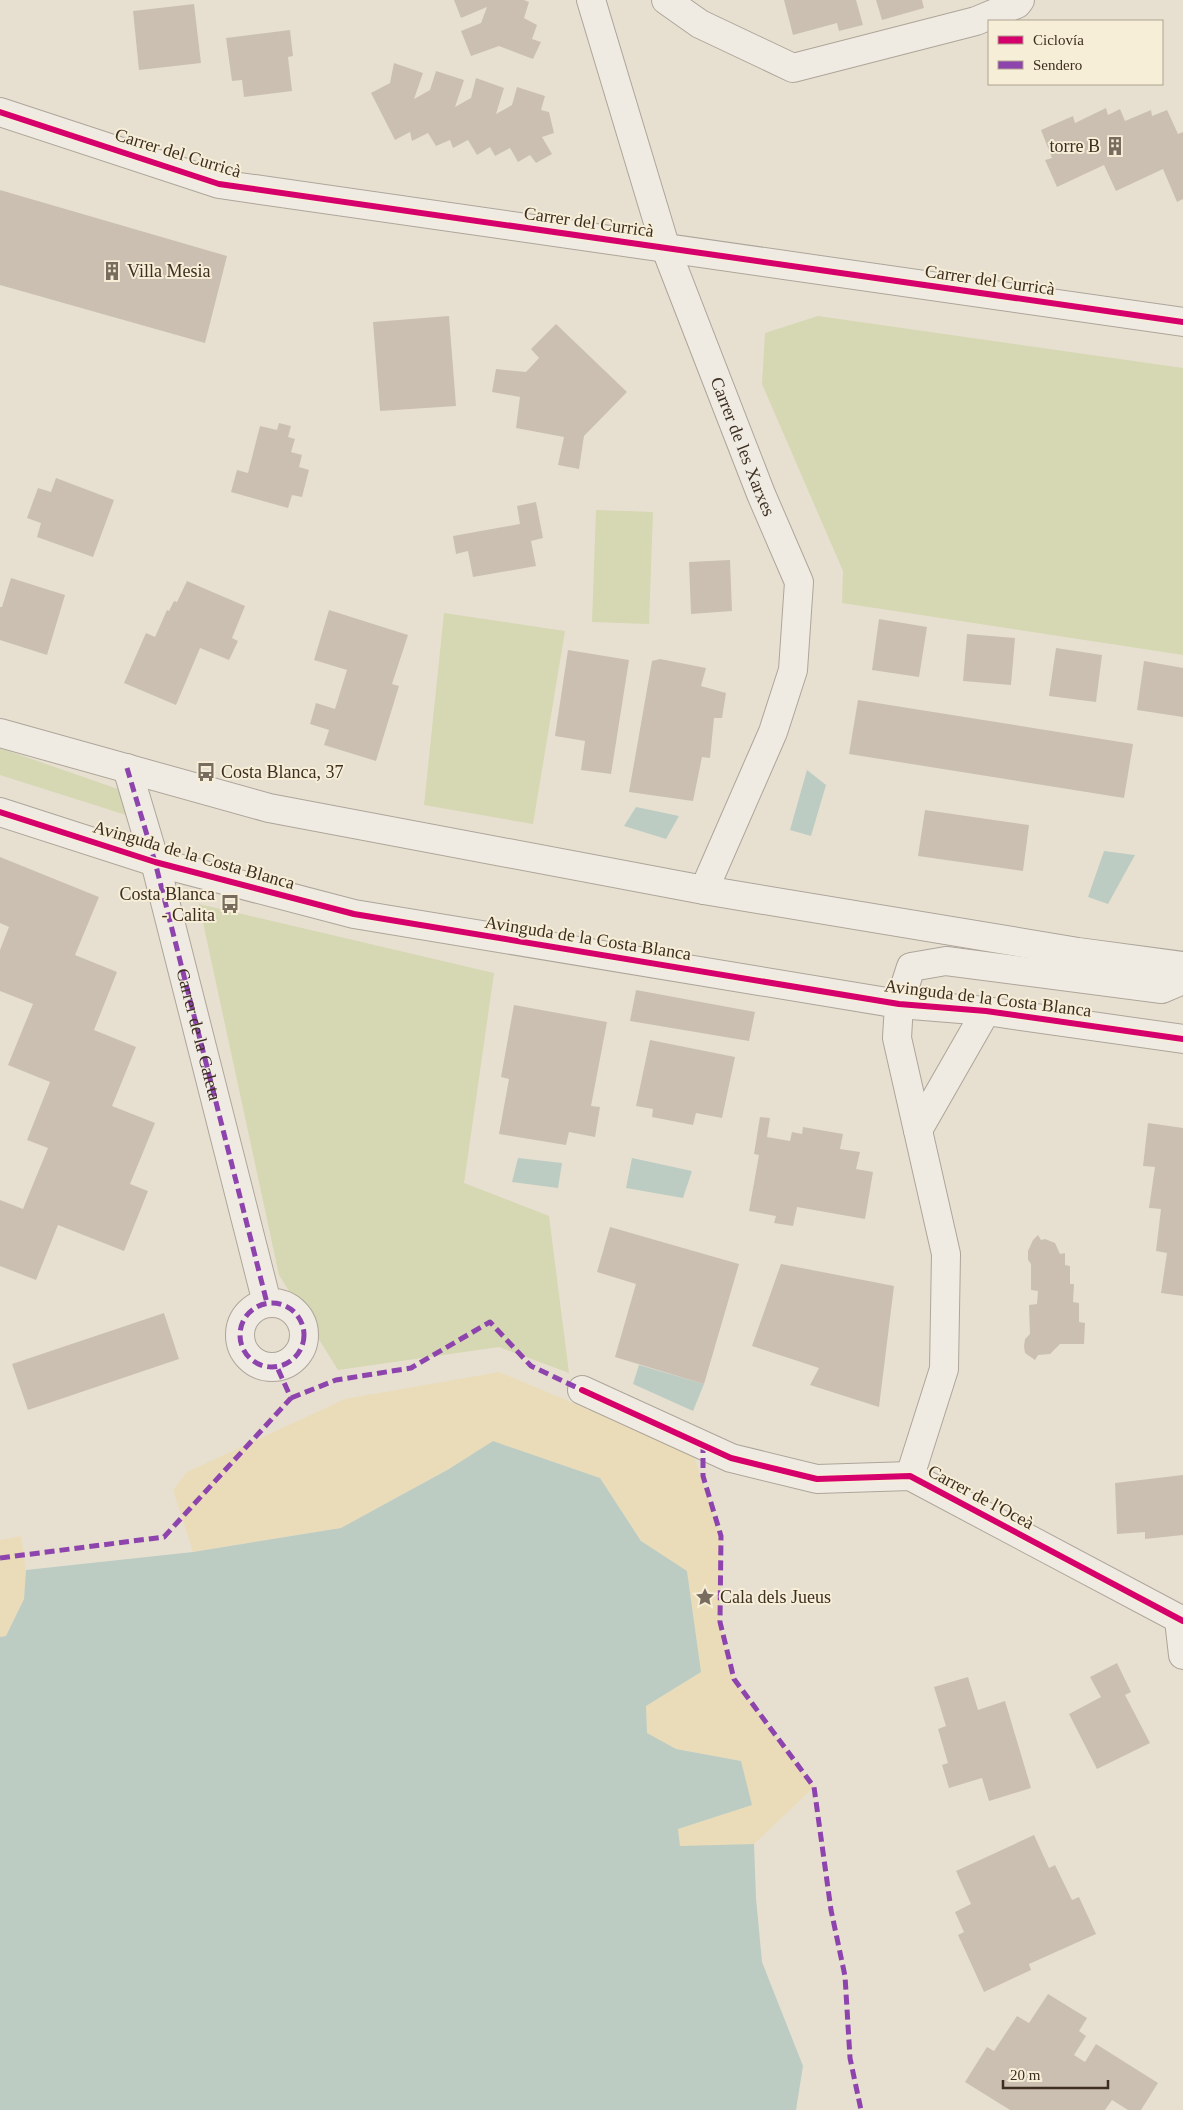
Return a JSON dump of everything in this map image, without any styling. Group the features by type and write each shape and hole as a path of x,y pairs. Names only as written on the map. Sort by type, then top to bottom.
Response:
{"street":[{"name":"Carrer de les Xarxes","path":"593,0 666,249 761,494 799,582 792,670 773,732 704,890"},
{"path":"666,0 700,24 794,68 976,21 1017,4 1020,0"},
{"name":"Carrer del Curricà","path":"0,112 219,184 1183,322"},
{"path":"0,733 269,808 704,890 1078,952 1183,966"},
{"name":"Carrer de la Caleta","path":"127,768 155,862 267,1303"},
{"name":"Avinguda de la Costa Blanca","path":"0,812 155,862 354,914 899,1004 986,1011 1183,1038"},
{"name":"Avinguda de la Costa Blanca","path":"899,1004 911,967 946,961 1162,989 1183,980"},
{"name":"Carrer de l'Oceà","path":"899,1004 897,1038 946,1254 944,1369 910,1476"},
{"path":"918,1130 986,1011"},
{"name":"Carrer de l'Oceà","path":"582,1390 732,1458 817,1479 910,1476 1181,1621 1183,1655"}],"green space":[{"path":"818,316 1183,368 1183,655 842,603 843,571 762,384 765,333"},
{"path":"596,510 653,512 649,624 592,622"},
{"path":"444,613 565,631 533,824 424,805"},
{"path":"0,748 118,789 126,815 0,775"},
{"path":"199,904 494,973 464,1183 549,1216 569,1373 499,1347 338,1370 279,1275"}],"sand":[{"name":"Cala dels Jueus","path":"499,1372 693,1453 721,1536 720,1622 734,1679 814,1787 754,1844 680,1847 678,1829 751,1805 741,1761 676,1749 647,1734 646,1706 701,1672 687,1572 641,1541 600,1478 493,1441 449,1469 341,1528 193,1552 173,1490 187,1472 345,1399"},
{"path":"21,1536 26,1570 24,1599 6,1636 0,1637 0,1540"}],"shaded area":[{"path":"807,770 826,785 811,836 790,830"},
{"path":"636,807 679,816 666,839 624,826"},
{"path":"1104,851 1135,855 1108,904 1088,897"},
{"path":"518,1158 562,1163 558,1188 512,1182"},
{"path":"632,1158 692,1171 683,1198 626,1188"},
{"path":"639,1365 704,1384 693,1411 633,1384"},
{"path":"493,1441 600,1478 641,1541 687,1571 701,1672 646,1706 647,1733 676,1749 741,1761 752,1805 678,1829 680,1846 754,1844 756,1898 762,1962 803,2066 796,2110 0,2110 0,1637 6,1636 24,1599 26,1570 193,1552 341,1528 449,1469"}],"building":[{"path":"454,0 524,0 529,2 524,18 537,25 532,39 541,42 533,59 499,46 471,56 461,31 481,23 487,7 461,18"},
{"path":"784,0 856,0 863,25 839,31 837,23 793,35"},
{"path":"876,0 922,0 924,8 882,20"},
{"path":"194,4 201,63 139,70 133,11"},
{"path":"290,30 293,56 288,57 292,91 244,97 242,80 232,81 226,38"},
{"path":"394,63 423,73 414,99 430,90 436,71 464,80 455,107 471,98 476,78 504,88 496,114 512,105 517,87 545,96 541,110 549,112 554,133 542,137 552,154 536,163 530,155 518,162 510,148 495,156 490,147 477,155 468,140 453,148 450,140 436,146 428,133 412,141 410,132 395,140 371,93 390,83"},
{"name":"torre B","path":"1106,108 1108,115 1120,109 1125,121 1151,110 1152,116 1167,110 1178,134 1183,132 1183,199 1177,202 1163,169 1116,191 1104,165 1057,187 1045,160 1052,158 1041,130 1073,116 1075,123"},
{"name":"Villa Mesia","path":"0,190 227,256 205,343 0,285"},
{"path":"449,316 456,406 380,411 373,322"},
{"path":"556,324 627,392 584,436 579,469 558,465 564,437 516,428 520,397 492,392 496,369 526,372 539,358 531,349"},
{"path":"279,423 291,426 288,437 295,439 291,452 302,455 299,467 309,470 302,497 292,495 288,508 231,492 237,470 248,473 260,426 277,430"},
{"path":"56,478 114,500 93,557 37,537 41,523 27,518 38,488 51,492"},
{"path":"536,502 543,538 531,541 536,566 473,577 468,551 456,554 453,536 520,524 517,506"},
{"path":"730,560 732,611 691,614 689,562"},
{"path":"11,578 65,595 47,655 0,640 0,607 2,607"},
{"path":"187,581 245,606 232,638 238,641 229,660 200,648 176,705 124,683 146,633 155,637 167,610 169,611 174,601 177,602"},
{"path":"329,610 408,635 392,684 399,686 376,761 324,745 329,730 310,724 316,703 335,709 347,670 314,660"},
{"path":"879,619 927,627 919,677 872,670"},
{"path":"967,634 1015,638 1011,685 963,681"},
{"path":"1056,648 1102,655 1096,702 1049,696"},
{"path":"568,650 629,660 611,774 581,770 585,741 555,736"},
{"path":"660,659 706,668 701,686 726,693 722,718 714,718 710,758 702,757 693,801 629,792 652,661"},
{"path":"1144,661 1183,668 1183,717 1137,710"},
{"path":"858,700 1133,744 1124,798 849,754"},
{"path":"925,810 1029,825 1023,871 918,856"},
{"path":"0,857 99,897 75,955 117,972 94,1030 136,1047 112,1106 155,1123 130,1184 148,1191 124,1251 58,1225 36,1280 0,1266 0,1200 23,1209 48,1148 27,1140 50,1082 8,1065 33,1004 0,991 0,950 9,927 0,923"},
{"path":"636,990 755,1012 749,1041 630,1021"},
{"path":"514,1005 607,1022 591,1106 600,1107 595,1137 569,1132 566,1145 499,1134 509,1079 501,1077"},
{"path":"650,1040 735,1057 722,1118 696,1113 693,1125 652,1117 653,1109 636,1106"},
{"path":"760,1117 770,1118 767,1137 790,1141 792,1132 802,1134 803,1127 843,1134 840,1149 860,1152 856,1169 873,1172 865,1219 797,1207 793,1226 774,1223 776,1216 749,1211 759,1155 754,1154"},
{"path":"1148,1123 1183,1128 1183,1296 1161,1293 1167,1253 1156,1251 1161,1209 1149,1208 1155,1167 1143,1166"},
{"path":"610,1227 739,1264 704,1384 615,1357 636,1284 597,1272"},
{"path":"1038,1235 1041,1240 1045,1239 1055,1243 1060,1254 1065,1253 1065,1265 1070,1266 1070,1284 1074,1284 1073,1302 1079,1303 1079,1322 1085,1323 1084,1344 1060,1344 1050,1354 1038,1355 1035,1360 1025,1353 1024,1346 1025,1339 1030,1334 1029,1305 1037,1304 1038,1291 1031,1290 1031,1264 1028,1260 1028,1251 1033,1240"},
{"path":"781,1264 894,1286 879,1407 810,1385 819,1368 752,1346"},
{"path":"164,1313 179,1359 28,1410 12,1364"},
{"path":"1183,1475 1183,1535 1145,1539 1145,1532 1117,1534 1115,1483"},
{"path":"1117,1663 1131,1692 1125,1695 1150,1743 1097,1769 1069,1714 1101,1697 1090,1677"},
{"path":"968,1677 978,1710 1005,1701 1031,1788 989,1801 982,1778 949,1788 942,1765 948,1763 938,1729 946,1726 934,1687"},
{"path":"1034,1835 1049,1868 1055,1865 1072,1900 1079,1897 1096,1934 1029,1964 1031,1970 984,1992 958,1935 964,1932 955,1912 971,1904 956,1871"},
{"path":"1048,1994 1087,2018 1079,2031 1086,2036 1074,2055 1085,2062 1096,2044 1158,2083 1141,2110 1128,2110 1112,2100 1105,2110 1010,2110 965,2082 987,2047 994,2051 1017,2016 1029,2023"}],"marked path":[{"path":"127,768 155,862 267,1303"},
{"path":"266,1303 278,1303 295,1312 302,1323 304,1335 302,1347 295,1358 278,1367 266,1367 254,1362 245,1353 240,1341 240,1329 245,1317 254,1308 266,1303"},
{"path":"291,1398 336,1380 411,1368 490,1322 531,1366 582,1390"},
{"path":"0,1558 164,1537 291,1398 277,1367"},
{"path":"703,1443 703,1476 721,1536 720,1622 734,1679 814,1787 831,1910 845,1976 850,2058 861,2110"}],"cycle path":[{"path":"0,112 219,184 1183,322"},
{"path":"0,812 155,862 354,914 899,1004 986,1011 1183,1039"},
{"path":"582,1390 731,1458 817,1479 910,1476 1183,1621"}],"place":[{"name":"torre B","path":"1115,146"},
{"name":"Villa Mesia","path":"112,271"},
{"name":"Costa Blanca, 37","path":"206,772"},
{"name":"Costa Blanca - Calita","path":"230,904"},
{"name":"Cala dels Jueus","path":"705,1597"}]}
